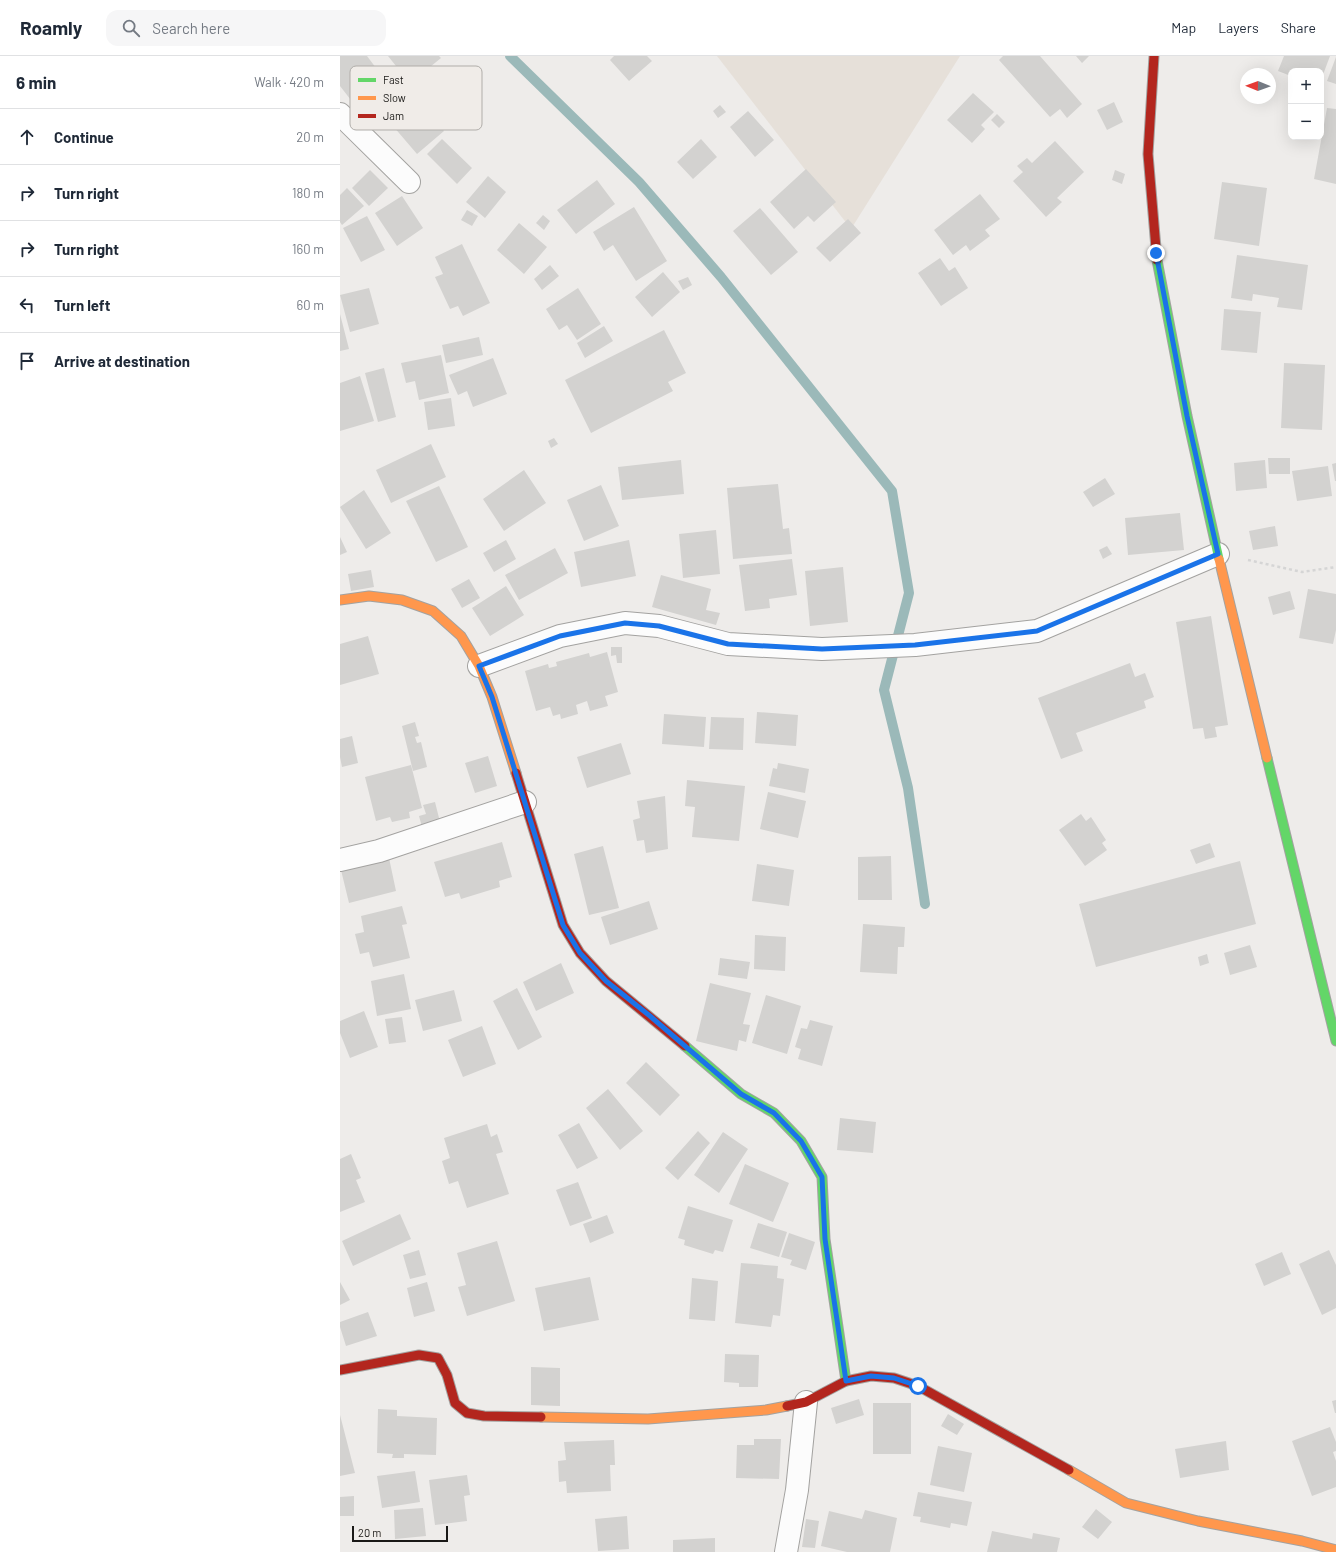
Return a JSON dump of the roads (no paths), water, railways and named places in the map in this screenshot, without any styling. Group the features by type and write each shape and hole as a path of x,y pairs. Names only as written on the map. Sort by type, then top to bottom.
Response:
{"street":[{"path":"1154,56 1148,154 1156,253 1187,416 1218,554 1336,1041"},
{"path":"340,114 350,124"},
{"path":"356,130 409,182"},
{"path":"479,666 560,636 625,623 659,626 728,644 822,649 915,645 1037,631 1218,554"},
{"path":"340,600 369,596 402,600 433,611 461,636 479,666 492,697 563,925 580,953 606,981 650,1016 741,1094 774,1113 801,1141 822,1177 825,1239 846,1381"},
{"path":"340,860 379,851 525,802"},
{"path":"340,1370 419,1355 438,1358 447,1375 455,1403 467,1413 484,1416 648,1419 766,1410 806,1402 846,1381 871,1376 894,1378 918,1386 1126,1503 1198,1521 1302,1541 1336,1550"},
{"path":"786,1552 797,1490 806,1402"}],"waterway":[{"path":"510,56 639,182 721,277 892,491 909,593 884,690 908,788 925,904"}]}
